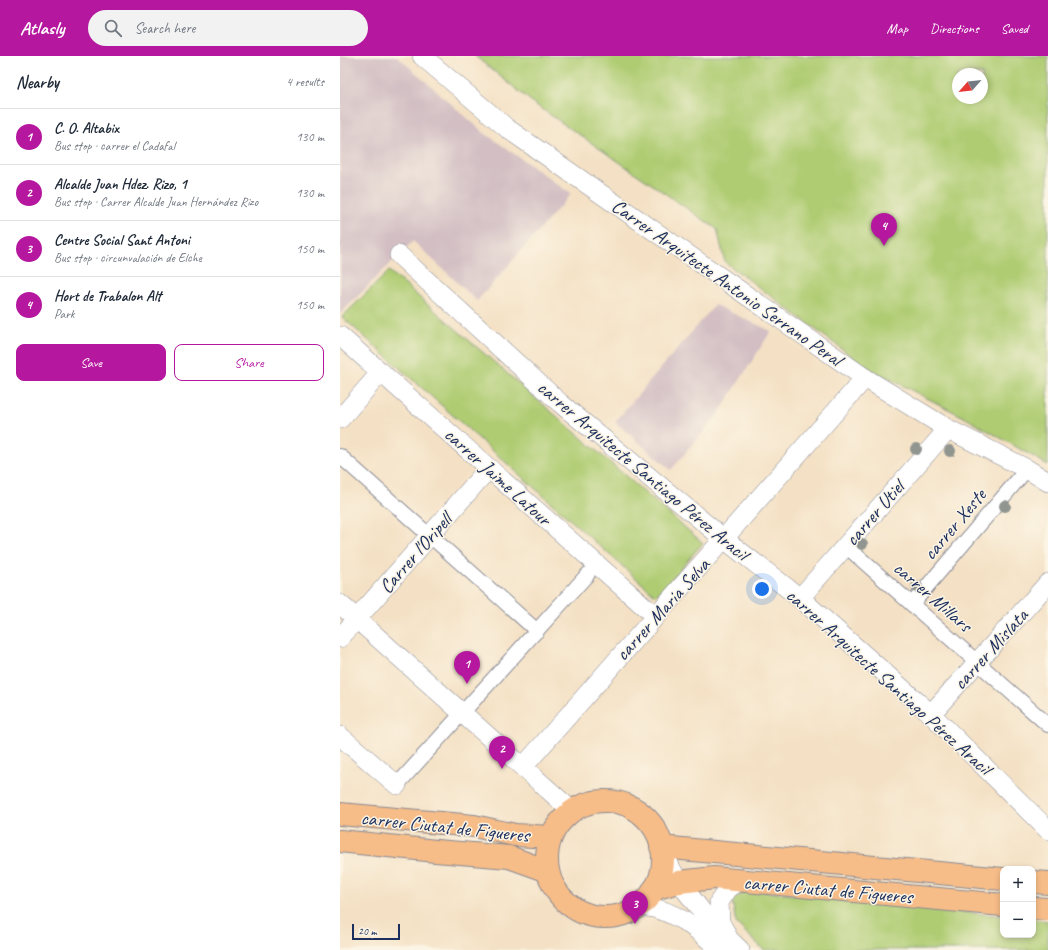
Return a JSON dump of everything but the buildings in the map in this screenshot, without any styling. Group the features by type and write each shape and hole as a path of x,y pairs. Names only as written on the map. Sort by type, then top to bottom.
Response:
{"main road":[{"path":"612,801 628,806 648,820 656,832 662,850 661,873 649,897 638,906 630,911 608,917 586,914 570,905 555,888 548,871 547,853 551,837 565,816 572,810 596,802 612,801"},
{"name":"carrer Ciutat de Figueres","path":"340,814 474,826 515,836 551,837"},
{"name":"carrer Ciutat de Figueres","path":"340,841 428,851 509,857 548,871"},
{"name":"carrer Ciutat de Figueres","path":"662,850 1000,879"},
{"name":"carrer Ciutat de Figueres","path":"654,889 680,882 714,878 1000,905"},
{"path":"1036,882 1048,883"},
{"path":"1036,908 1048,909"}],"street":[{"name":"Carrer Arquitecte Antonio Serrano Peral","path":"422,56 508,129 865,378 948,428 1027,469 1048,482"},
{"name":"carrer Arquitecte Santiago Pérez Aracil","path":"399,255 560,403 724,540 800,598 931,714 1048,830"},
{"name":"carrer Jaime Latour","path":"340,336 655,616"},
{"path":"340,419 381,372"},
{"name":"carrer Maria Selva","path":"523,767 865,378"},
{"name":"carrer Utiel","path":"800,598 948,428"},
{"path":"340,456 422,529"},
{"name":"Carrer l'Oripell","path":"340,638 489,468"},
{"name":"carrer Xeste","path":"912,604 1027,469"},
{"path":"436,541 537,631"},
{"name":"carrer Millars","path":"846,546 1047,722"},
{"path":"340,736 397,785 588,574"},
{"name":"carrer Mislata","path":"931,714 1048,583"},
{"path":"340,604 572,810"},
{"path":"662,850 680,882 730,947"},
{"path":"730,947 720,922 719,902 728,889 740,880"},
{"path":"638,906 657,909 681,918 704,935 730,947"}],"shaded area":[{"path":"340,56 397,56 483,132 571,194 477,301 413,241 340,314"},
{"path":"715,305 771,331 719,413 671,470 615,422"}],"green space":[{"path":"475,56 1048,56 1048,465 962,416 866,367 725,262 717,229 536,105"},
{"path":"389,271 703,543 656,596 342,317"},
{"path":"748,890 1000,916 1000,938 1036,938 1036,919 1048,921 1048,950 764,950 736,923 732,900"}],"place":[{"name":"Hort de Trabalon Alt","path":"884,246"},
{"name":"C. O. Altabix","path":"467,684"},
{"name":"Alcalde Juan Hdez. Rizo, 1","path":"502,769"},
{"name":"Centre Social Sant Antoni","path":"635,924"}]}
